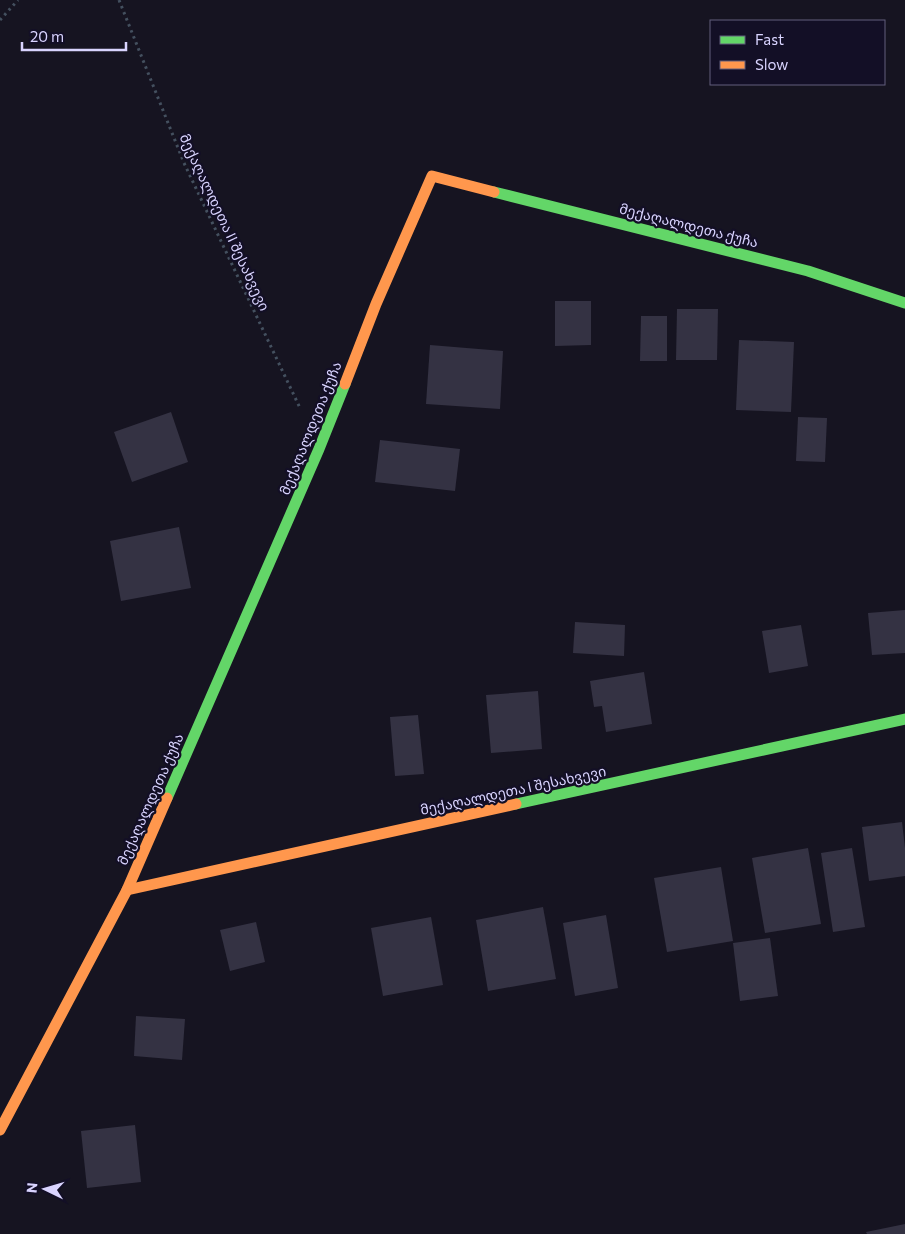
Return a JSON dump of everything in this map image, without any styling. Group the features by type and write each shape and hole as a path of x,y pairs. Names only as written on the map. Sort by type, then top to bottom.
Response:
{"street":[{"name":"მექაღალდეთა ქუჩა","path":"0,1130 127,890 319,450 376,304 432,176 808,271 905,303"},
{"name":"მექაღალდეთა I შესახვევი","path":"127,890 905,719"}],"path":[{"path":"0,20 18,0"},
{"name":"მექაღალდეთა II შესახვევი","path":"118,0 184,163 302,414"}],"building":[{"path":"555,301 591,301 591,345 555,346"},
{"path":"677,309 718,309 717,360 676,360"},
{"path":"641,316 667,316 667,361 640,361"},
{"path":"739,340 794,342 791,412 736,410"},
{"path":"430,345 503,351 500,409 426,404"},
{"path":"171,412 188,462 132,482 114,432"},
{"path":"798,417 827,418 825,462 796,461"},
{"path":"380,440 460,449 455,491 375,482"},
{"path":"179,527 191,588 121,601 110,541"},
{"path":"905,610 905,653 872,655 868,613"},
{"path":"575,622 625,625 624,656 573,653"},
{"path":"801,625 808,666 769,673 762,631"},
{"path":"644,672 652,724 606,732 602,706 594,707 590,681"},
{"path":"538,691 542,749 491,753 486,695"},
{"path":"418,715 424,774 395,776 390,717"},
{"path":"902,822 905,848 905,876 869,881 862,827"},
{"path":"808,848 821,924 765,933 752,858"},
{"path":"852,848 865,927 833,932 821,853"},
{"path":"721,867 733,941 667,952 654,878"},
{"path":"543,907 556,979 488,991 476,920"},
{"path":"606,915 618,988 575,996 563,923"},
{"path":"431,917 443,985 383,996 371,928"},
{"path":"256,922 265,962 230,971 220,930"},
{"path":"770,938 778,996 740,1001 733,943"},
{"path":"136,1016 185,1019 182,1060 134,1056"},
{"path":"135,1125 141,1182 87,1188 81,1131"},
{"path":"905,1224 905,1234 867,1234 866,1232"}],"traffic: fast":[{"path":"494,192 808,271 905,303"},
{"path":"167,798 319,449 345,384"},
{"path":"516,804 905,719"}],"traffic: slow":[{"path":"345,384 376,304 432,176 494,192"},
{"path":"0,1130 127,890 167,798"},
{"path":"127,890 516,804"}]}
